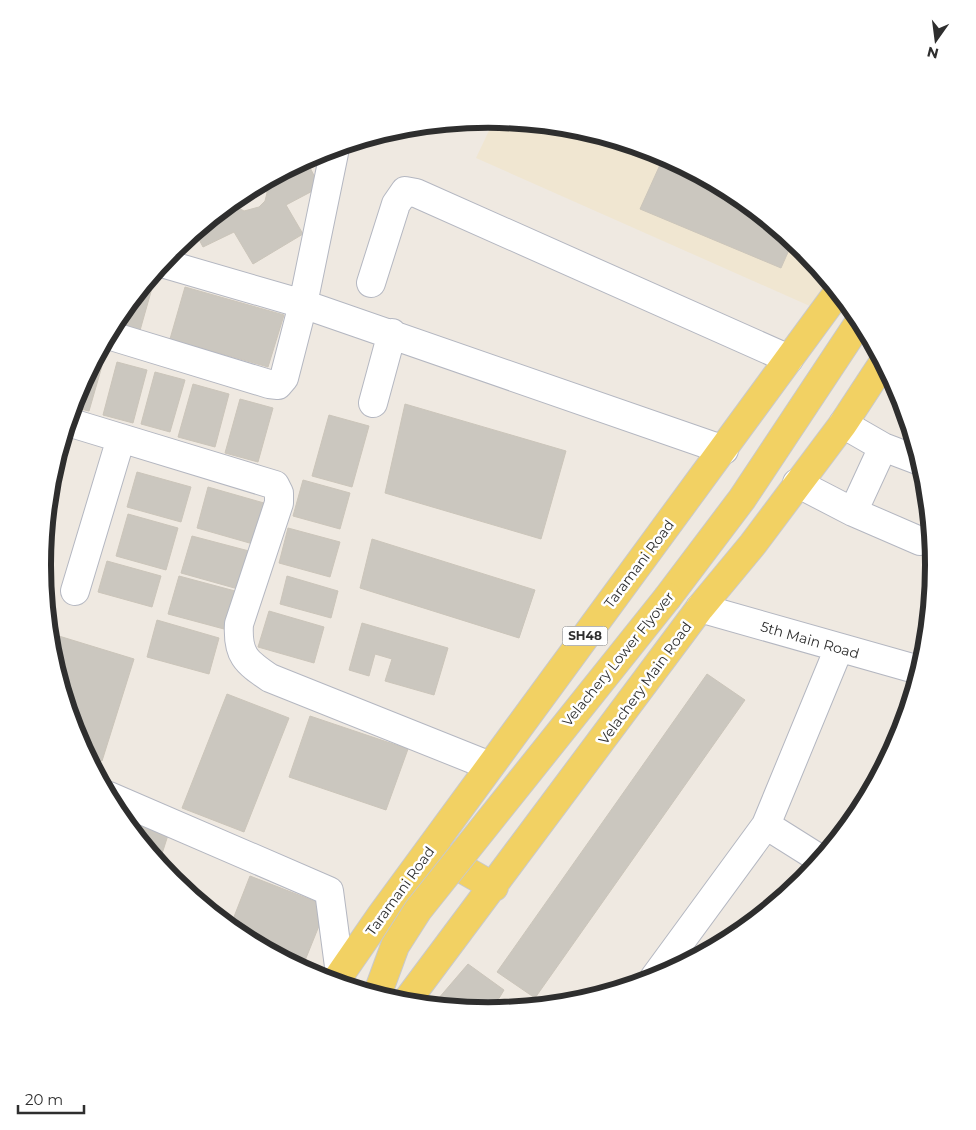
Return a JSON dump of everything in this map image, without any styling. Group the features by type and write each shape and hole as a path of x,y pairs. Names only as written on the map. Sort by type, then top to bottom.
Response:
{"main road":[{"name":"Taramani Road","path":"340,976 490,766 724,450 833,298"},
{"name":"Velachery Lower Flyover","path":"380,988 396,946 418,910 705,550 742,499 855,329"},
{"name":"Velachery Main Road","path":"412,995 494,887 700,608 753,544 843,424 879,370"},
{"path":"430,849 494,887"}],"street":[{"path":"116,337 278,385 284,378 304,304 333,156"},
{"path":"371,283 396,204 406,192 416,193 789,359"},
{"path":"170,265 304,304 392,333 724,450"},
{"path":"373,403 392,333"},
{"path":"74,424 275,485 279,493 279,503 239,624 238,643 241,653 253,666 270,678 490,766"},
{"path":"843,424 883,447 911,458"},
{"path":"75,591 121,438"},
{"path":"853,512 883,447"},
{"path":"797,483 853,512 920,541"},
{"name":"5th Main Road","path":"700,608 912,668"},
{"path":"679,958 766,825 839,648"},
{"path":"121,801 329,891 338,975"},
{"path":"766,825 814,855"}],"shaded area":[{"path":"490,128 545,132 601,143 628,151 681,173 731,202 797,256 824,287 812,307 476,158"}],"building":[{"path":"661,164 681,173 731,202 789,249 781,268 640,209"},
{"path":"309,166 320,187 286,205 303,234 253,264 234,232 203,247 198,238 200,237 238,207 244,211 259,207 265,201 266,189"},
{"path":"153,286 139,334 121,329"},
{"path":"185,287 284,315 268,367 170,339"},
{"path":"104,359 89,411 80,409 96,372"},
{"path":"117,362 147,370 133,423 103,415"},
{"path":"155,372 185,380 170,432 141,424"},
{"path":"193,384 229,394 215,447 178,437"},
{"path":"240,399 273,408 258,462 225,453"},
{"path":"405,404 566,451 541,539 385,493"},
{"path":"329,415 369,426 352,487 312,476"},
{"path":"137,472 191,487 181,522 127,507"},
{"path":"303,480 350,493 340,529 293,516"},
{"path":"208,487 264,503 253,544 197,528"},
{"path":"128,514 178,528 166,570 116,556"},
{"path":"288,528 340,542 330,577 279,563"},
{"path":"192,536 249,551 238,589 181,573"},
{"path":"372,539 535,590 519,638 360,588"},
{"path":"107,561 161,576 152,607 98,592"},
{"path":"179,576 235,591 224,629 168,614"},
{"path":"287,576 338,591 331,618 280,604"},
{"path":"269,611 324,627 314,663 258,647"},
{"path":"157,620 219,638 209,674 147,657"},
{"path":"362,623 448,648 434,695 385,681 392,659 375,654 369,676 349,670"},
{"path":"57,636 134,659 102,761 96,758 74,705 66,678"},
{"path":"707,674 745,700 535,998 497,972"},
{"path":"227,694 289,718 244,832 182,808"},
{"path":"310,716 408,749 386,810 289,777"},
{"path":"134,821 169,832 162,855"},
{"path":"250,876 327,906 305,961 270,943 233,919"},
{"path":"468,964 504,990 497,1002 438,999"}]}
